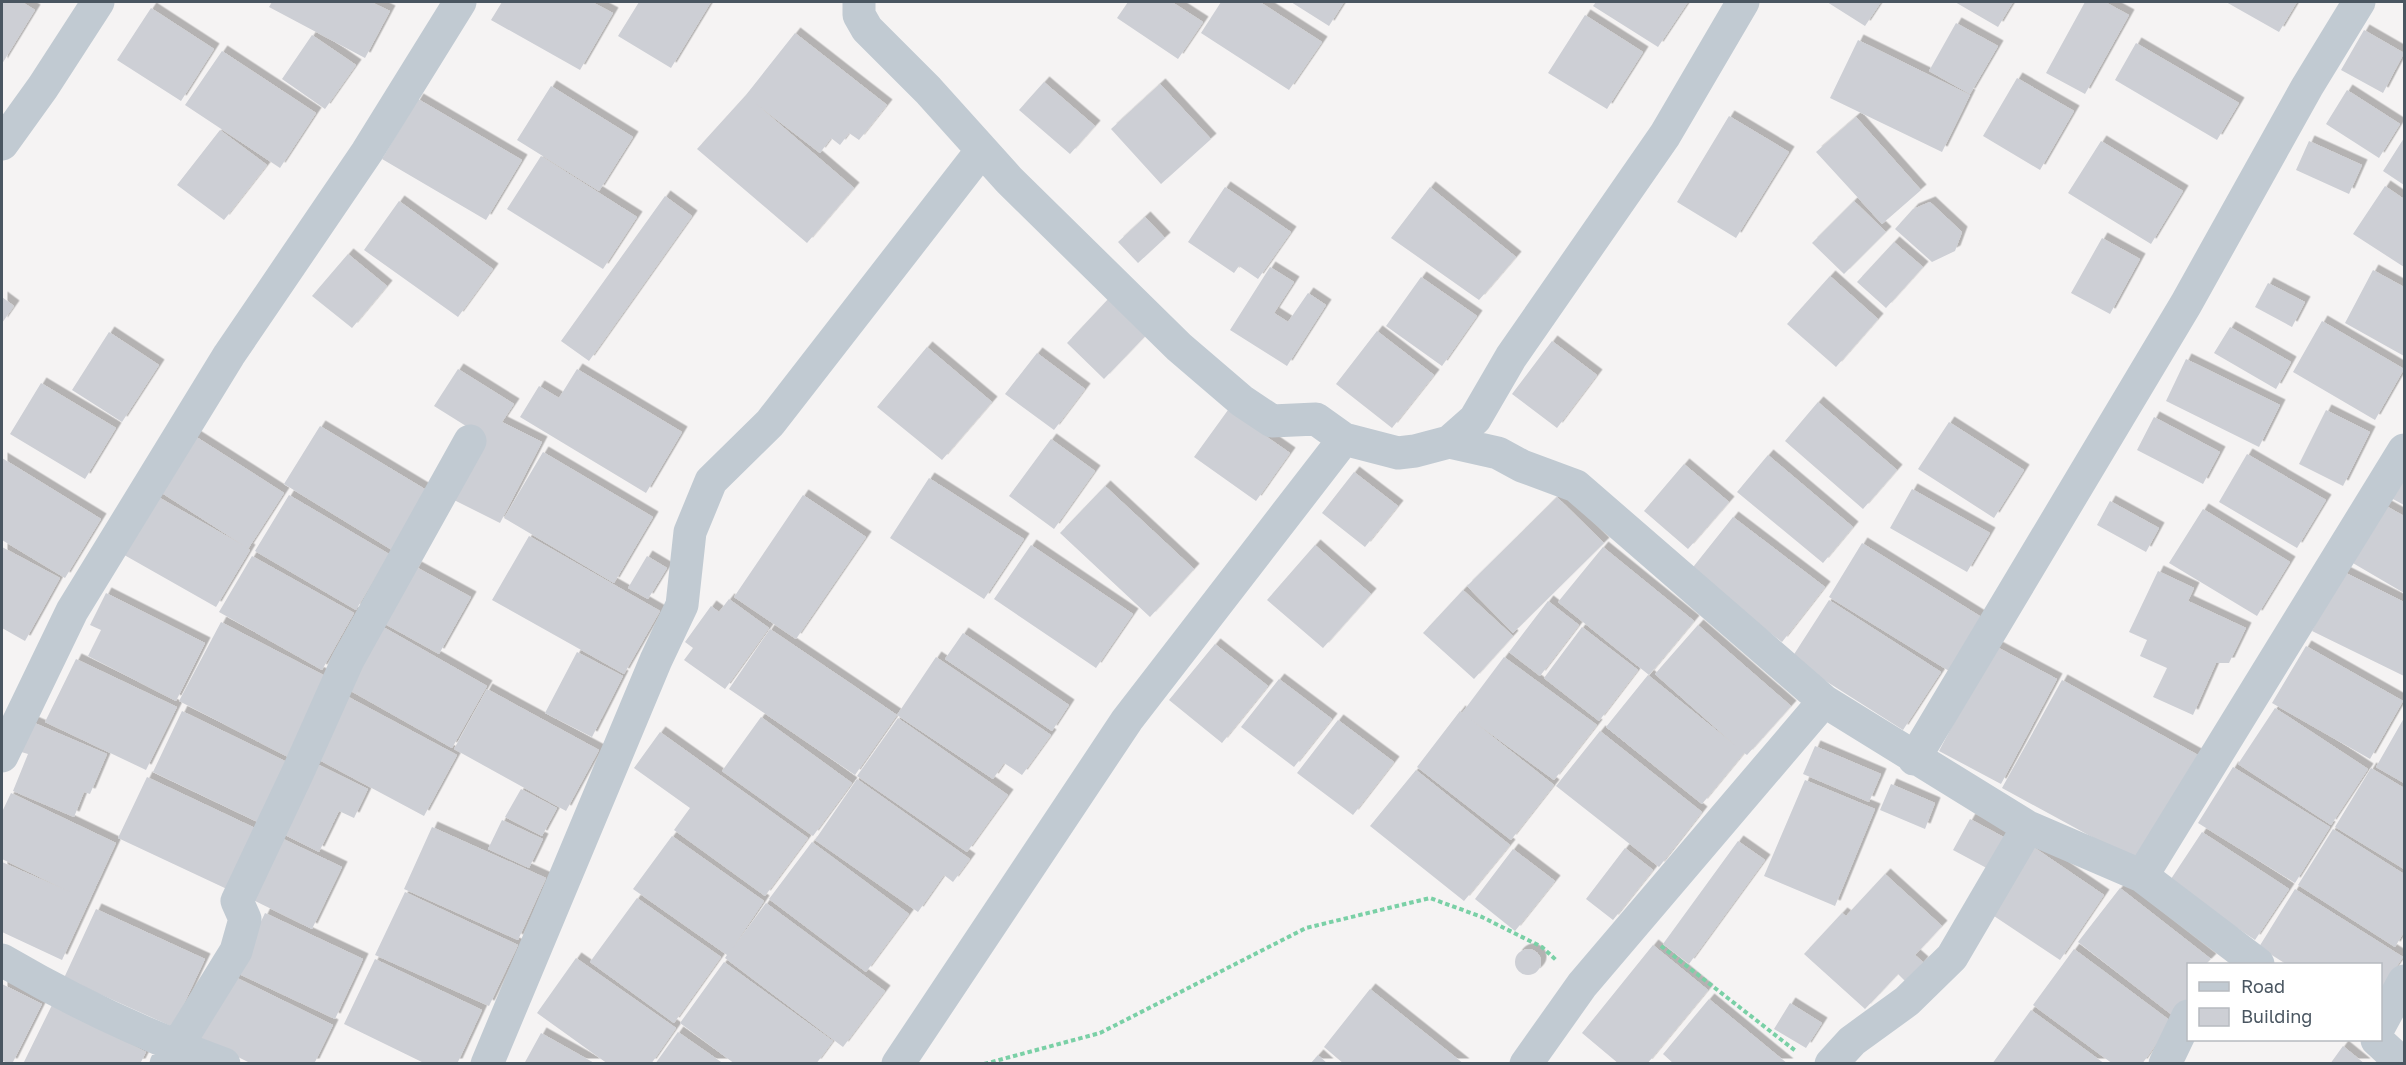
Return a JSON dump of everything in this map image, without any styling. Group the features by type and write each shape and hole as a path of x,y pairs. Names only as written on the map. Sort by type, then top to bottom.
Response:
{"street":[{"path":"2,144 43,87 98,2"},
{"path":"2,756 72,610 229,355 367,152 460,2"},
{"path":"859,2 861,21 867,29 928,90 982,150 1179,347 1242,401 1272,421 1316,419 1344,439 1398,453 1449,442 1498,453 1575,486 1824,701 1914,759 2028,827 2142,876 2247,962"},
{"path":"1449,442 1475,419 1511,357 1665,135 1743,2"},
{"path":"1914,759 2186,304 2307,87 2360,2"},
{"path":"487,1064 656,660 682,605 690,532 711,481 770,423 982,150"},
{"path":"898,1064 1127,720 1344,439"},
{"path":"171,1055 236,951 245,919 237,900 348,660 470,441"},
{"path":"2142,876 2404,450"},
{"path":"1526,1064 1582,985 1824,701"},
{"path":"1817,1060 1851,1041 1907,1001 1952,957 2028,827"},
{"path":"2,960 171,1055 224,1064"},
{"path":"2382,1020 2404,981"},
{"path":"2165,1064 2187,1018"},
{"path":"2378,1041 2403,1064"}],"path":[{"path":"984,1064 1100,1033 1305,927 1430,898 1482,917 1542,947 1582,985"},
{"path":"1638,918 1656,942 1817,1060"}],"building":[{"path":"2,2 22,2 35,10 2,64"},
{"path":"272,2 371,2 390,11 365,58 269,7"},
{"path":"502,2 592,2 613,13 580,70 491,20"},
{"path":"639,2 711,2 671,68 618,36"},
{"path":"1128,2 1172,2 1203,22 1178,59 1117,18"},
{"path":"1221,2 1260,2 1322,42 1289,90 1201,33"},
{"path":"1291,2 1344,2 1329,26"},
{"path":"1596,2 1688,2 1658,47 1593,6"},
{"path":"1827,2 1881,2 1865,26"},
{"path":"1955,2 2013,2 1998,27"},
{"path":"2085,2 2105,2 2129,15 2085,94 2046,73"},
{"path":"2226,2 2297,2 2279,32"},
{"path":"151,8 214,49 181,101 117,60"},
{"path":"1585,15 1643,52 1607,109 1548,73"},
{"path":"1956,23 1998,46 1970,94 1929,71"},
{"path":"2364,30 2404,53 2383,93 2341,70"},
{"path":"795,33 887,105 859,140 849,133 840,145 831,138 820,153 755,103 854,188 807,243 697,149 746,95"},
{"path":"312,35 356,65 325,109 282,79"},
{"path":"1858,40 1970,95 1942,152 1830,98"},
{"path":"2136,43 2239,103 2217,140 2115,80"},
{"path":"222,51 316,113 280,168 185,105"},
{"path":"2017,78 2074,111 2040,170 1983,136"},
{"path":"1044,82 1095,126 1070,154 1019,110"},
{"path":"1160,84 1211,139 1161,184 1111,129"},
{"path":"551,86 633,137 599,191 517,140"},
{"path":"2347,90 2400,124 2379,158 2326,124"},
{"path":"418,99 522,160 486,220 382,159"},
{"path":"1729,116 1789,152 1736,238 1677,202"},
{"path":"1856,117 1921,190 1882,224 1816,152"},
{"path":"220,130 267,165 224,220 177,185"},
{"path":"2404,138 2404,185 2383,171"},
{"path":"2101,141 2183,191 2151,244 2068,193"},
{"path":"2309,141 2362,165 2349,194 2296,170"},
{"path":"541,156 637,217 603,269 507,209"},
{"path":"2385,186 2404,199 2404,267 2353,234"},
{"path":"1225,187 1291,232 1258,279 1239,266 1234,273 1188,242"},
{"path":"1430,187 1516,257 1479,300 1391,238"},
{"path":"665,196 692,216 589,361 561,341"},
{"path":"399,201 493,269 458,317 364,250"},
{"path":"1854,201 1886,232 1844,274 1812,243"},
{"path":"1930,202 1962,232 1955,251 1932,262 1895,229 1913,209"},
{"path":"1145,217 1165,238 1138,263 1118,242"},
{"path":"2102,238 2140,259 2110,314 2071,293"},
{"path":"1894,242 1923,267 1886,308 1857,282"},
{"path":"348,254 387,286 352,328 312,296"},
{"path":"1270,267 1294,282 1274,313 1288,322 1308,293 1326,305 1287,366 1230,330"},
{"path":"2373,270 2404,287 2404,356 2345,323"},
{"path":"1830,276 1878,319 1836,367 1787,324"},
{"path":"1421,277 1477,316 1442,366 1386,326"},
{"path":"2268,283 2305,302 2292,327 2255,307"},
{"path":"1113,294 1151,330 1104,379 1067,343"},
{"path":"2,297 14,306 2,323"},
{"path":"2322,321 2404,369 2375,420 2293,372"},
{"path":"2230,327 2291,362 2276,389 2214,353"},
{"path":"1377,331 1434,375 1392,428 1336,384"},
{"path":"109,332 159,365 122,422 72,390"},
{"path":"1552,341 1597,375 1557,428 1512,394"},
{"path":"927,347 992,402 942,460 877,407"},
{"path":"1037,353 1085,389 1054,430 1005,394"},
{"path":"2186,359 2280,405 2259,447 2166,401"},
{"path":"458,369 514,404 502,422 542,442 500,523 450,498 482,436 434,406"},
{"path":"577,369 682,432 646,493 520,417 539,386 559,398"},
{"path":"41,383 116,428 85,479 10,434"},
{"path":"1818,402 1897,470 1863,509 1785,441"},
{"path":"1228,410 1290,453 1256,501 1194,457"},
{"path":"2326,410 2370,432 2343,486 2299,464"},
{"path":"2154,417 2220,452 2203,484 2137,450"},
{"path":"1949,422 2024,470 1994,518 1918,469"},
{"path":"320,426 428,491 392,550 284,484"},
{"path":"187,431 284,493 248,549 250,550 216,607 119,552 153,494 246,547 151,486"},
{"path":"1051,439 1095,471 1054,529 1009,496"},
{"path":"543,452 653,517 614,583 504,518"},
{"path":"2247,454 2326,500 2297,548 2219,502"},
{"path":"1768,455 1853,527 1823,563 1737,492"},
{"path":"2,458 101,519 65,578 2,540"},
{"path":"1684,464 1729,502 1688,549 1644,511"},
{"path":"1354,472 1398,506 1365,547 1322,513"},
{"path":"2404,473 2404,505 2391,498"},
{"path":"929,478 1024,539 984,599 890,538"},
{"path":"1105,486 1194,569 1150,617 1060,533"},
{"path":"1912,489 1990,533 1967,572 1890,528"},
{"path":"289,495 389,554 356,610 255,551"},
{"path":"803,495 866,537 796,639 734,597"},
{"path":"1557,497 1604,543 1513,633 1467,586"},
{"path":"2110,501 2159,528 2146,552 2097,525"},
{"path":"2379,502 2404,516 2404,593 2346,559"},
{"path":"2203,509 2290,562 2257,616 2169,563"},
{"path":"1733,517 1825,587 1782,642 1690,571"},
{"path":"529,536 660,611 624,674 492,600"},
{"path":"1862,543 1983,618 1949,671 1829,597"},
{"path":"1031,545 1133,614 1096,668 994,599"},
{"path":"1315,545 1371,594 1323,648 1267,600"},
{"path":"2,547 60,578 25,641 2,628"},
{"path":"1603,547 1694,621 1649,675 1558,602"},
{"path":"252,556 354,613 322,670 219,612"},
{"path":"647,556 667,568 648,599 628,588"},
{"path":"416,567 471,597 439,654 385,624"},
{"path":"2158,571 2194,588 2188,601 2246,628 2229,663 2216,663 2193,715 2153,697 2167,668 2140,656 2147,640 2129,632"},
{"path":"2342,571 2404,602 2404,676 2312,631"},
{"path":"1463,590 1513,636 1474,679 1423,633"},
{"path":"106,593 205,643 176,701 88,656 101,630 90,625"},
{"path":"729,599 769,628 725,689 684,660 693,648 685,642 711,606 719,612"},
{"path":"1829,600 1941,672 1903,730 1791,659"},
{"path":"1548,601 1579,625 1540,676 1509,652"},
{"path":"221,622 333,680 292,759 179,701"},
{"path":"378,624 487,686 452,748 342,686"},
{"path":"1698,625 1791,706 1747,755 1744,753 1702,804 1606,727 1648,675 1736,746 1655,674"},
{"path":"1582,627 1638,670 1599,721 1544,678"},
{"path":"770,629 897,715 855,775 729,689"},
{"path":"963,633 1069,705 1052,731 945,659"},
{"path":"1215,644 1268,686 1222,743 1169,700"},
{"path":"1995,646 2057,679 2001,784 1939,751"},
{"path":"2306,646 2403,701 2370,759 2272,703"},
{"path":"577,652 623,676 592,737 545,713"},
{"path":"936,657 1051,735 1022,775 1004,763 993,779 897,715"},
{"path":"1504,657 1597,725 1554,780 1469,718 1554,785 1511,840 1417,767"},
{"path":"76,659 177,707 146,770 45,722"},
{"path":"1279,679 1332,719 1294,767 1241,727"},
{"path":"2062,680 2198,755 2138,862 2002,788"},
{"path":"487,689 599,750 566,811 454,749"},
{"path":"341,693 457,755 424,816 308,754"},
{"path":"2275,708 2368,769 2331,825 2238,764"},
{"path":"182,711 291,764 262,824 153,772"},
{"path":"761,717 852,783 813,836 722,771"},
{"path":"898,718 1008,795 967,852 857,776"},
{"path":"2404,718 2404,783 2376,767"},
{"path":"1338,720 1394,762 1353,815 1297,773"},
{"path":"30,721 107,754 90,794 84,792 74,817 13,791 28,754 18,751"},
{"path":"1600,731 1702,812 1659,867 1556,786"},
{"path":"660,732 808,838 765,896 674,830 690,808 634,768"},
{"path":"1815,746 1881,774 1869,802 1803,774"},
{"path":"311,761 368,789 354,818 339,811 319,852 277,831"},
{"path":"2233,767 2330,827 2295,883 2198,823"},
{"path":"2371,768 2404,788 2404,869 2335,827"},
{"path":"1416,770 1510,845 1464,901 1370,826"},
{"path":"147,777 257,829 229,890 118,838"},
{"path":"857,779 970,859 953,882 944,875 918,912 815,840"},
{"path":"1805,780 1875,809 1835,906 1764,876"},
{"path":"1891,784 1935,803 1925,829 1880,810"},
{"path":"521,789 557,808 542,836 505,817"},
{"path":"11,793 116,843 62,960 2,932 2,862 70,892 2,859 2,812"},
{"path":"1970,819 2011,841 1994,872 1953,850"},
{"path":"502,820 543,839 529,868 488,849"},
{"path":"432,827 546,878 518,940 404,889"},
{"path":"2333,829 2404,874 2404,932 2395,947 2298,885"},
{"path":"2202,832 2289,889 2255,940 2169,882"},
{"path":"277,836 342,867 312,929 247,897"},
{"path":"672,836 764,901 732,949 766,903 885,991 843,1047 725,958 727,955 633,889"},
{"path":"1738,841 1765,860 1689,964 1663,944"},
{"path":"812,842 909,914 866,972 769,899"},
{"path":"2029,844 2104,895 2060,960 1985,910"},
{"path":"1625,848 1653,870 1613,920 1586,899"},
{"path":"1513,849 1555,881 1515,931 1475,899"},
{"path":"1885,874 1942,926 1915,955 1923,962 1906,982 1898,974 1865,1009 1804,954 1842,913 1846,916"},
{"path":"2120,888 2211,959 2207,963 2187,963 2187,1003 2176,1018 2078,942"},
{"path":"2295,889 2403,957 2382,988 2382,963 2284,963 2259,947"},
{"path":"405,892 518,945 489,1006 375,955"},
{"path":"637,898 721,957 674,1023 590,962"},
{"path":"96,909 205,959 173,1027 64,978"},
{"path":"265,913 363,959 335,1019 237,973"},
{"path":"1653,945 1708,990 1647,1064 1619,1064 1582,1033"},
{"path":"1528,949 1537,953 1541,962 1537,971 1528,975 1519,971 1515,962 1519,953"},
{"path":"2074,949 2172,1022 2142,1064 2113,1064 2033,1005"},
{"path":"576,958 676,1028 651,1064 608,1064 537,1013"},
{"path":"375,959 482,1010 457,1064 426,1064 344,1024"},
{"path":"724,962 833,1041 816,1064 735,1064 680,1023"},
{"path":"231,975 333,1025 314,1064 252,1064 200,1038"},
{"path":"2,984 42,1004 12,1064 2,1061"},
{"path":"1370,989 1464,1064 1344,1064 1324,1047"},
{"path":"1709,999 1788,1064 1674,1064 1663,1054"},
{"path":"1790,1003 1822,1023 1806,1048 1774,1029"},
{"path":"52,1005 146,1052 140,1064 23,1064"},
{"path":"2031,1010 2105,1064 1992,1064"},
{"path":"678,1032 724,1064 655,1064"},
{"path":"541,1033 596,1064 524,1064"},
{"path":"2343,1046 2365,1064 2330,1064"},
{"path":"1318,1055 1328,1064 1310,1064"}]}
